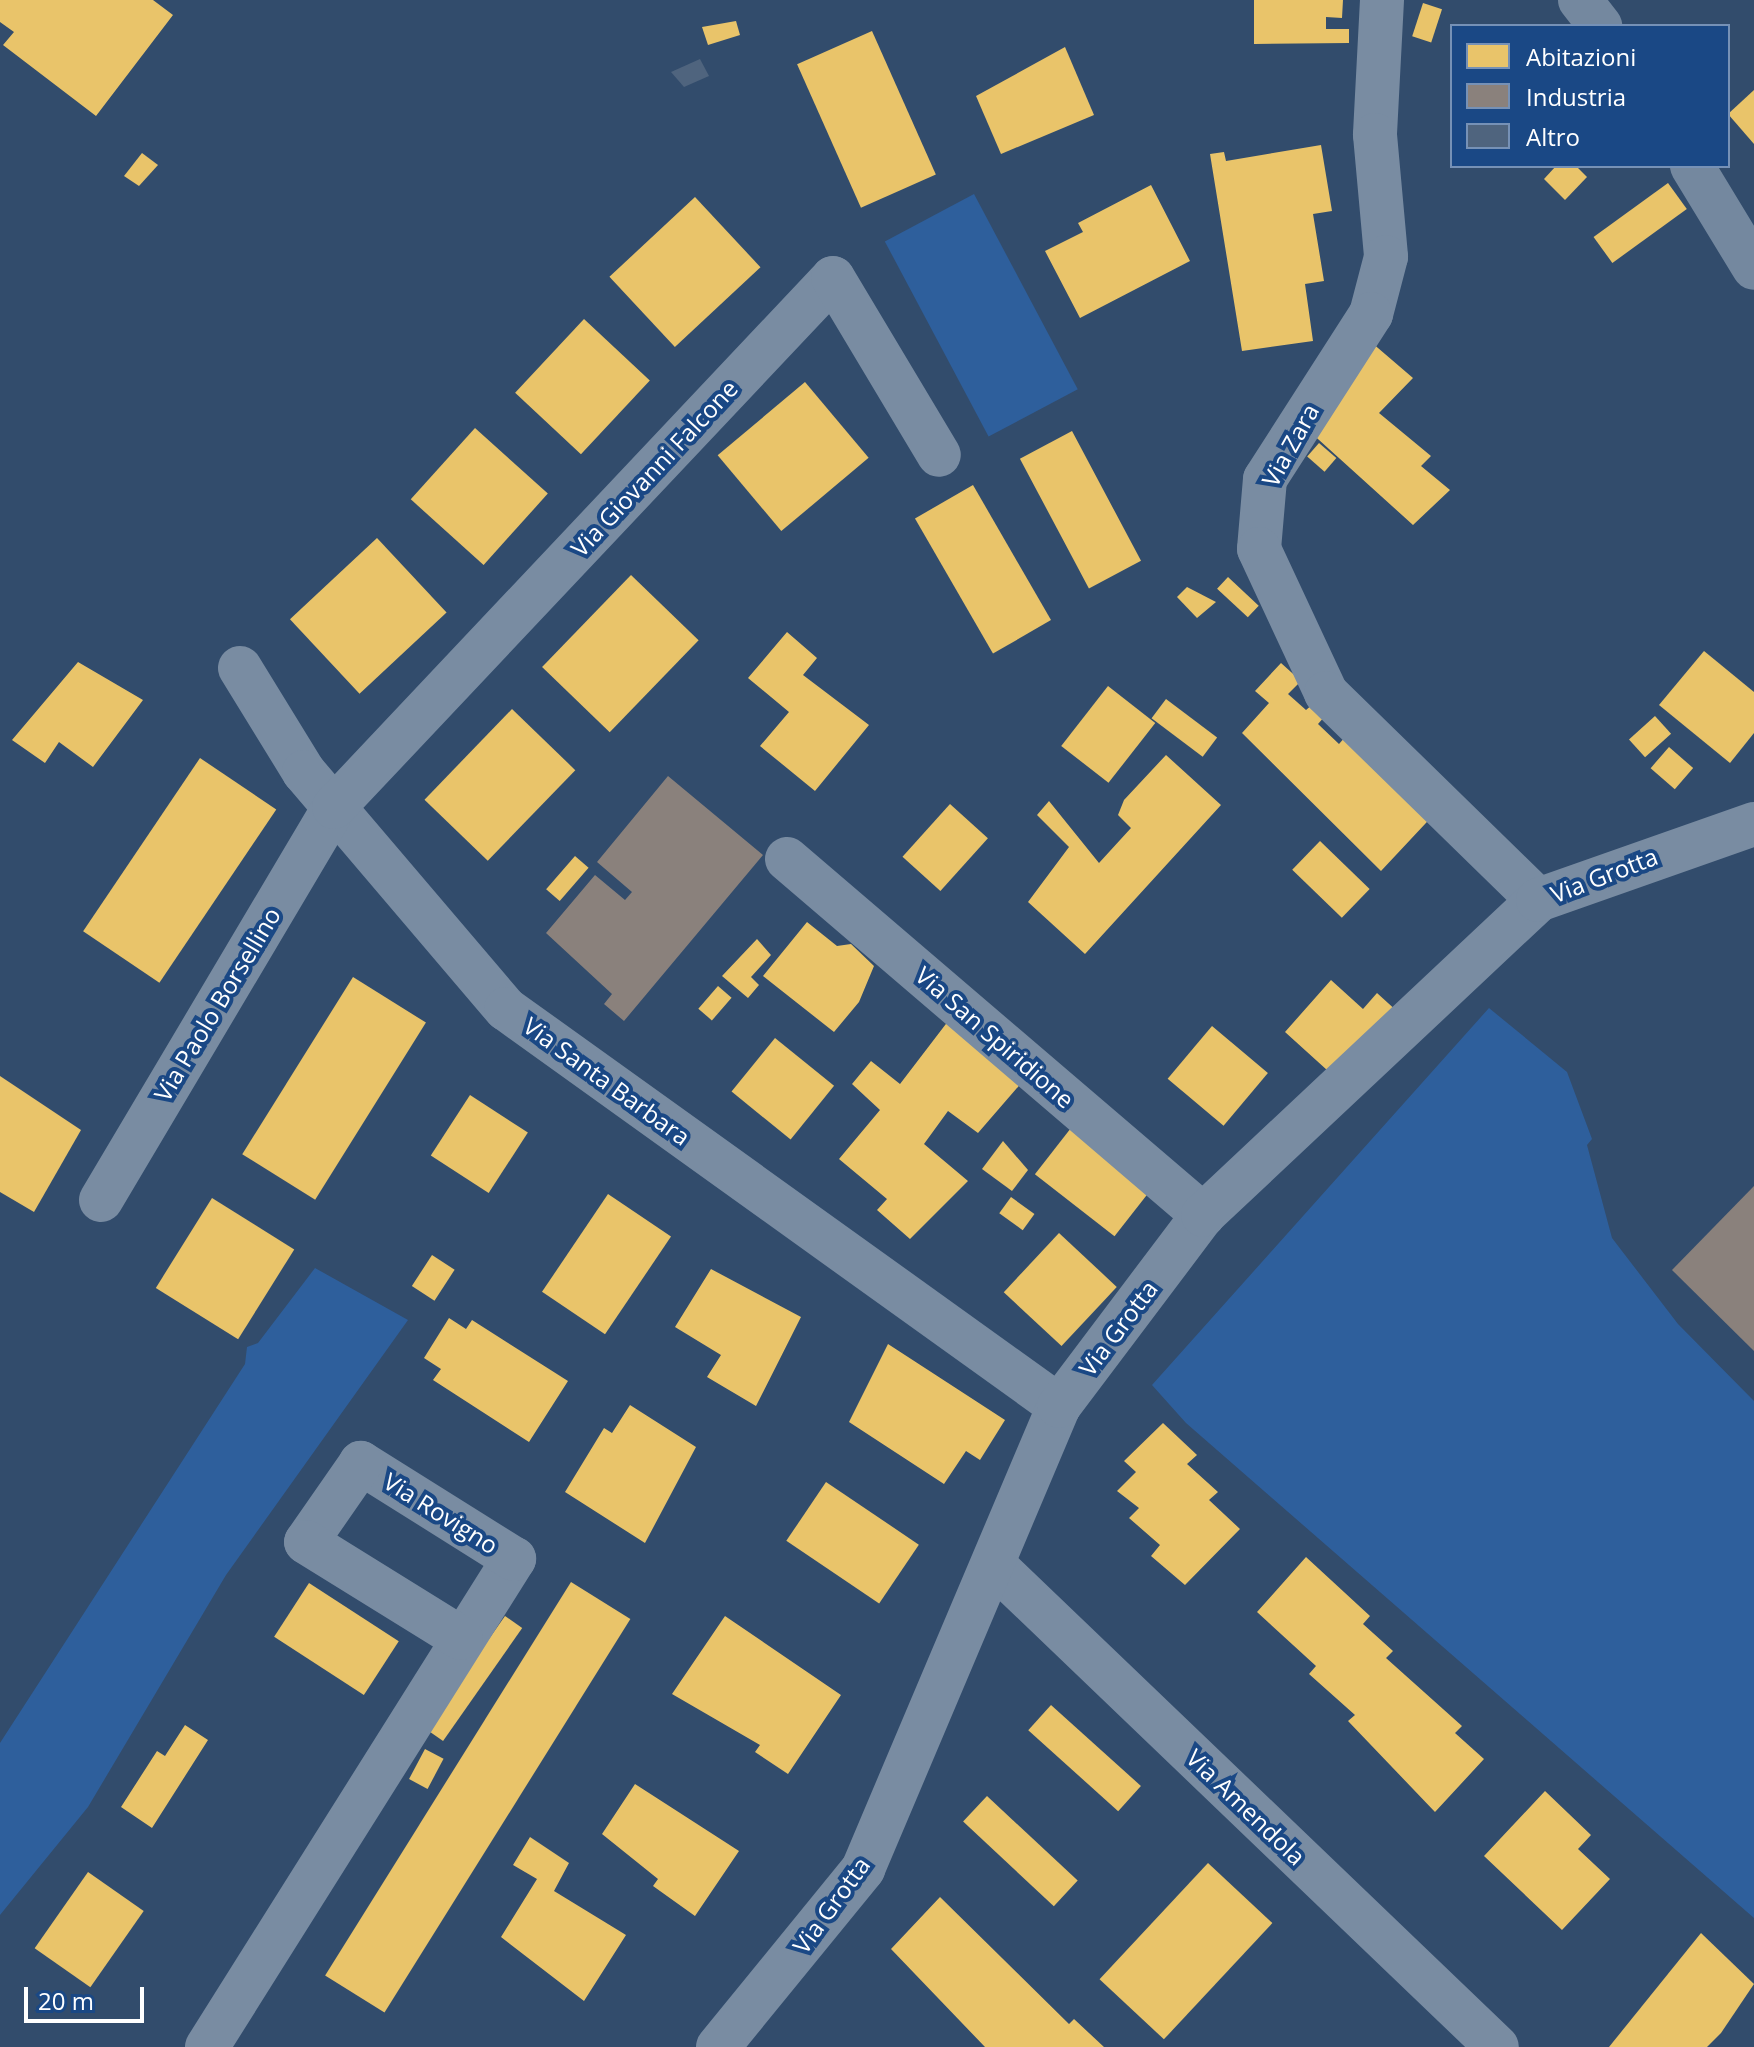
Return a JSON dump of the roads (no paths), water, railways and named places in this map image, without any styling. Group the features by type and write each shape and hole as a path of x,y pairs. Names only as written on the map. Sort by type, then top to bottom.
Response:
{"main road":[{"path":"1580,0 1598,24"},
{"path":"1693,168 1754,268"}],"street":[{"name":"Via Zara","path":"1382,0 1375,135 1386,257 1371,314 1265,479 1259,549 1326,693 1538,900"},
{"name":"Via Giovanni Falcone","path":"334,807 833,278 939,455"},
{"name":"Via Santa Barbara","path":"240,668 334,807 506,1009 1059,1406"},
{"name":"Via Paolo Borsellino","path":"101,1200 334,807"},
{"name":"Via Grotta","path":"718,2047 863,1869 995,1566 1059,1406 1203,1215 1538,900 1754,824"},
{"name":"Via San Spiridione","path":"787,859 1203,1215"},
{"name":"Via Rovigno","path":"207,2047 461,1638 514,1559 361,1463 306,1542 461,1638"},
{"name":"Via Amendola","path":"995,1566 1497,2047"}]}
